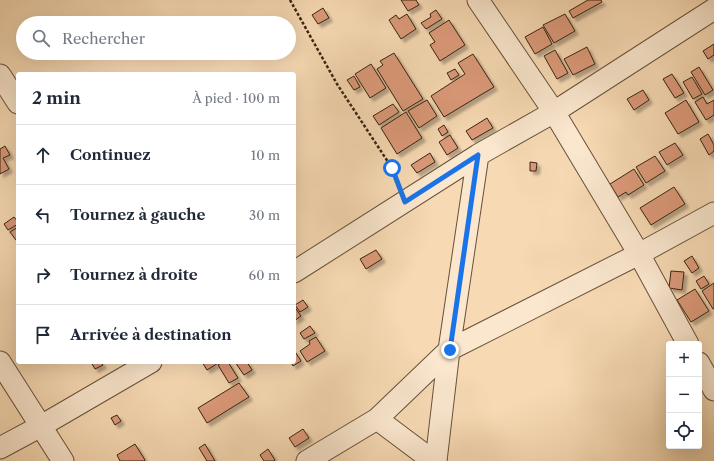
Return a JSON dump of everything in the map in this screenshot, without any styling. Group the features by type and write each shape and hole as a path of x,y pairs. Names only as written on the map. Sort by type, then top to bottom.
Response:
{"street":[{"path":"478,0 554,112 639,254 686,341"},
{"path":"296,271 478,155 554,112 714,10"},
{"path":"0,75 16,100"},
{"path":"377,419 434,461 478,155"},
{"path":"307,461 377,419 450,350 639,254 714,213"},
{"path":"0,362 63,461"},
{"path":"0,448 148,364"},
{"path":"702,368 714,390"}],"path":[{"path":"290,0 337,84 392,168 405,202"}],"building":[{"path":"401,0 416,0 419,5 408,11"},
{"path":"588,0 601,0 602,2 573,18 569,11"},
{"path":"323,8 329,18 318,24 312,15"},
{"path":"436,10 442,19 426,29 421,23 431,17 430,14"},
{"path":"407,14 416,29 401,39 389,20 396,15 399,19"},
{"path":"565,14 575,31 554,43 543,25"},
{"path":"449,20 465,45 440,61 430,45 435,42 429,33"},
{"path":"543,27 552,44 535,54 525,37"},
{"path":"714,44 714,55 708,59 703,51"},
{"path":"587,47 595,64 573,75 564,59"},
{"path":"555,50 568,73 557,79 544,56"},
{"path":"394,53 423,99 403,111 377,69 383,65 380,61"},
{"path":"473,54 494,87 444,117 431,96 465,74 458,63"},
{"path":"371,64 386,88 370,98 355,74"},
{"path":"699,67 713,90 705,95 691,72"},
{"path":"455,69 459,75 451,80 447,73"},
{"path":"672,74 684,93 675,98 663,79"},
{"path":"354,76 360,87 354,90 347,80"},
{"path":"692,77 702,94 693,99 683,82"},
{"path":"643,90 649,100 634,110 627,99"},
{"path":"703,97 707,104 714,100 714,115 706,120 695,102"},
{"path":"427,100 437,116 419,128 408,111"},
{"path":"686,100 699,122 678,134 665,113"},
{"path":"393,104 399,112 379,125 373,116"},
{"path":"406,112 422,138 397,154 381,128"},
{"path":"487,118 493,128 472,140 466,131"},
{"path":"444,125 448,132 442,136 438,129"},
{"path":"708,134 714,145 714,151 709,155 700,139"},
{"path":"450,135 458,148 447,155 439,142"},
{"path":"675,143 683,155 667,165 659,152"},
{"path":"5,146 10,155 3,158 9,169 0,174 0,149"},
{"path":"430,153 435,162 417,173 411,165"},
{"path":"655,156 665,171 646,183 636,167"},
{"path":"530,162 537,163 536,171 530,171"},
{"path":"634,169 644,185 628,195 626,192 618,197 610,184"},
{"path":"674,187 685,204 651,225 640,208"},
{"path":"14,217 16,220 16,225 8,230 4,224"},
{"path":"16,228 16,240 10,232"},
{"path":"376,250 382,259 366,269 360,259"},
{"path":"692,256 699,268 692,273 684,261"},
{"path":"671,271 684,272 682,290 669,288"},
{"path":"704,276 709,284 701,289 696,281"},
{"path":"714,283 714,309 713,309 702,291"},
{"path":"695,289 709,311 691,322 677,300"},
{"path":"303,300 308,307 300,312 296,304"},
{"path":"296,309 301,316 296,320"},
{"path":"310,326 315,333 304,339 300,333"},
{"path":"316,337 325,351 307,362 300,351 310,344 309,341"},
{"path":"296,353 301,361 293,366 292,364 296,364"},
{"path":"92,364 103,365 95,369"},
{"path":"203,364 217,364 207,370"},
{"path":"229,364 238,378 229,383 218,365"},
{"path":"236,364 248,364 252,370 244,375"},
{"path":"239,383 249,397 207,423 198,408"},
{"path":"117,415 121,421 115,425 111,418"},
{"path":"303,429 309,438 295,447 289,438"},
{"path":"135,444 145,460 120,461 117,455"},
{"path":"205,444 215,461 207,461 199,448"},
{"path":"268,449 275,460 274,461 264,461 260,455"}],"route":[{"path":"392,168 405,202 478,155 450,350"}]}
